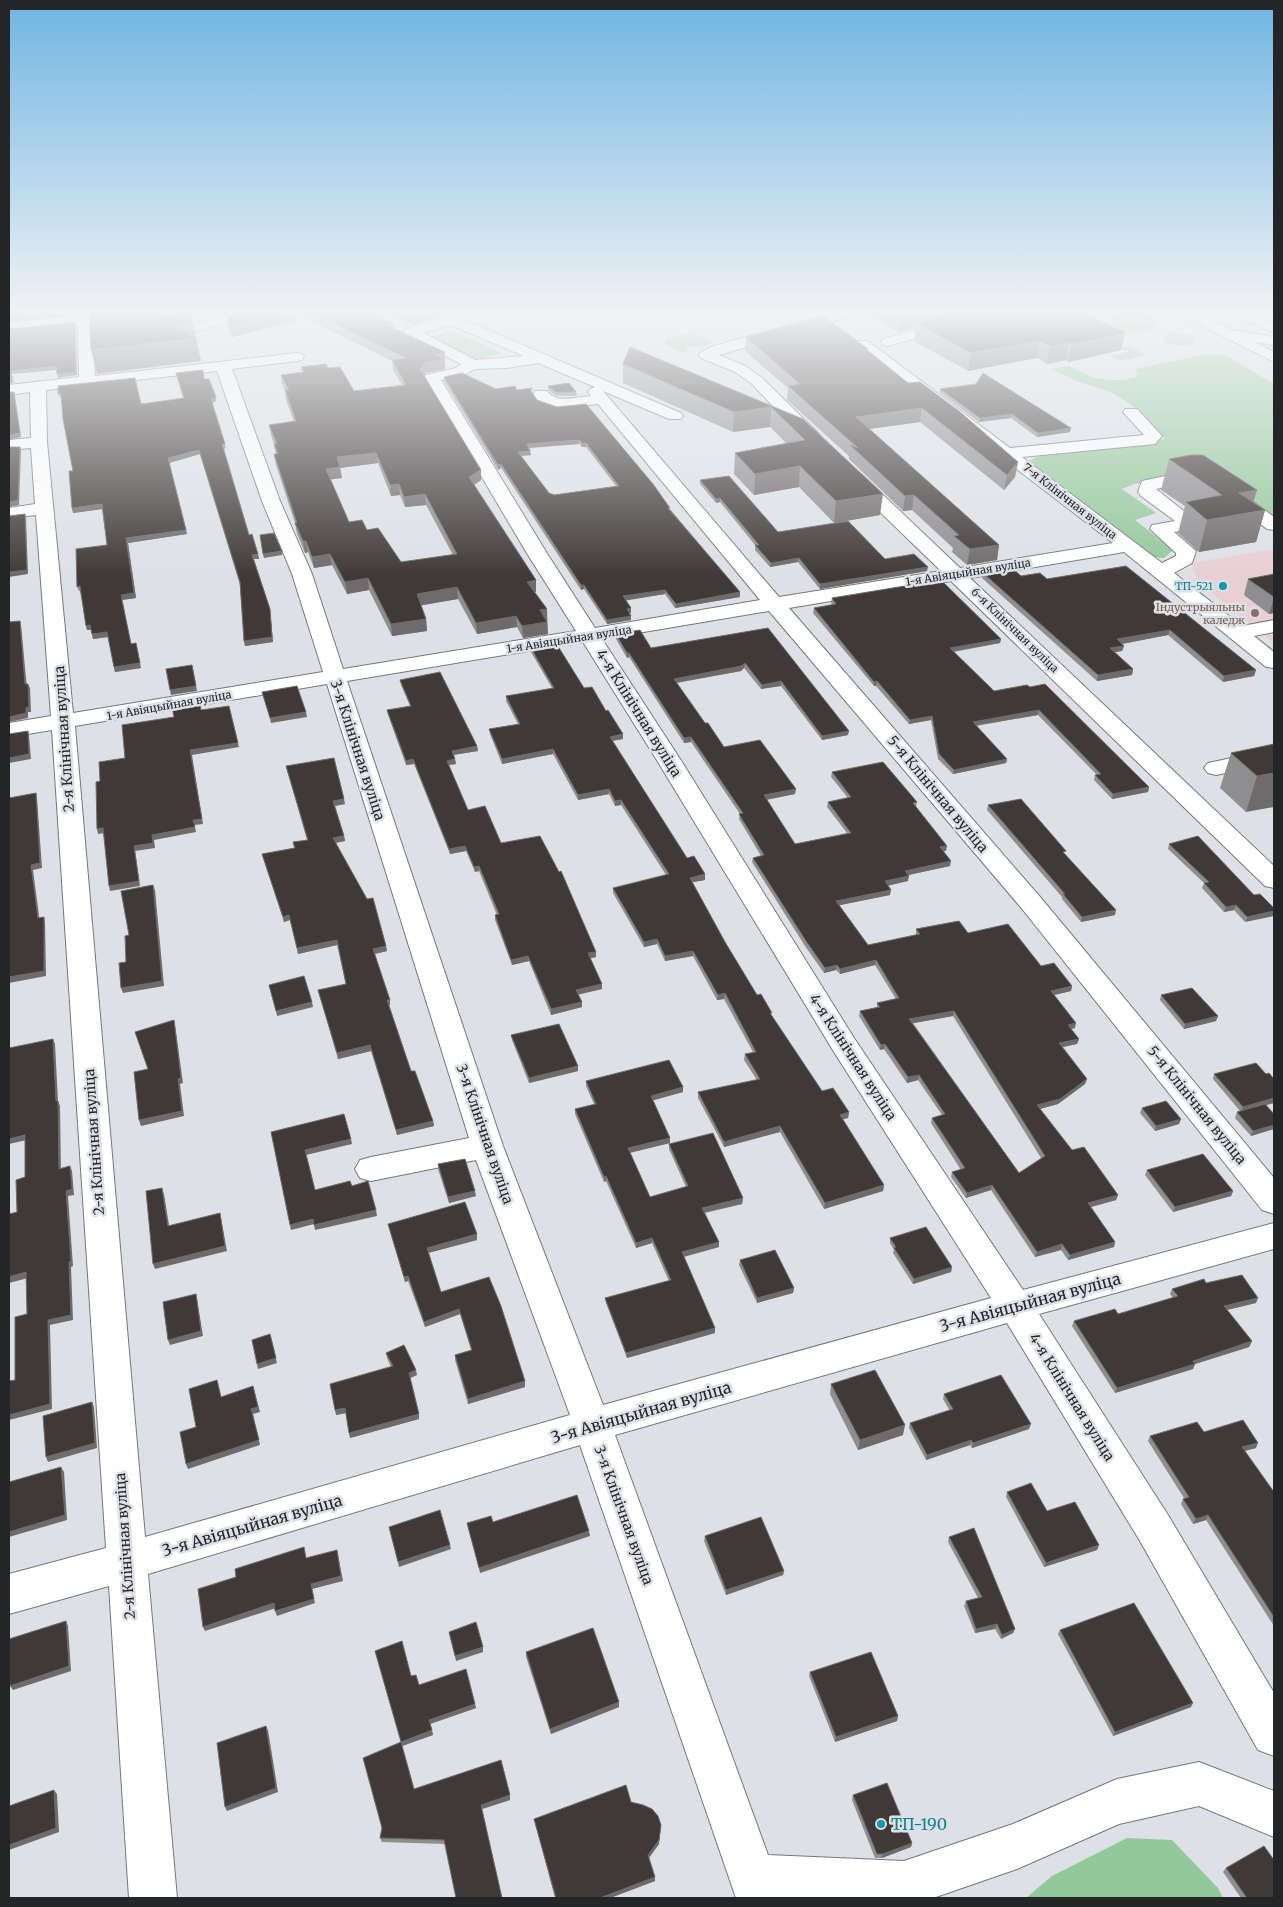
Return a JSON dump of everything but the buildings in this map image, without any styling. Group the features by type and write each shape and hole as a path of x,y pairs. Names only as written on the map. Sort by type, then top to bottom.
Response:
{"street":[{"name":"2-я Клінічная вуліца","path":"23,398 24,444 45,508 152,1898"},
{"name":"3-я Клінічная вуліца","path":"234,398 271,501 302,574 487,1146 592,1425 756,1888"},
{"name":"4-я Клінічная вуліца","path":"443,398 538,555 670,762 844,1045 1015,1306 1154,1528 1274,1734"},
{"name":"5-я Клінічная вуліца","path":"544,398 558,404 589,398"},
{"name":"5-я Клінічная вуліца","path":"601,398 1032,904 1274,1201"},
{"path":"633,398 675,416"},
{"name":"6-я Клінічная вуліца","path":"774,398 834,458 1274,880"},
{"name":"7-я Клінічная вуліца","path":"935,398 1129,546 1274,662"},
{"path":"1008,453 1148,440 1154,436 1131,412"},
{"path":"1160,572 1185,559 1186,551 1159,530 1191,524 1147,492 1148,485 1182,480 1202,480 1214,484 1270,532"},
{"path":"9,513 45,508"},
{"name":"1-я Авіяцыйная вуліца","path":"9,730 1129,546"},
{"path":"1238,633 1274,626"},
{"path":"1216,768 1274,756"},
{"path":"371,1169 487,1146"},
{"name":"3-я Авіяцыйная вуліца","path":"9,1594 126,1562 592,1425 1015,1306 1274,1236"},
{"path":"756,1888 863,1891 904,1885 1016,1846 1117,1802 1199,1784 1274,1814"}],"shaded area":[{"name":"Індустрыяльны каледж","path":"1274,549 1274,643 1198,582 1191,563"}],"green space":[{"path":"1120,398 1274,398 1274,518 1213,476 1170,478 1134,484 1122,489 1156,513 1135,520 1173,550 1164,558 1151,557 1029,461 1043,454 1165,439 1133,406"},
{"path":"1127,1838 1172,1840 1218,1888 1223,1898 1026,1898 1052,1876"}],"place":[{"name":"ТП-521","path":"1223,586"},
{"name":"Індустрыяльны каледж","path":"1255,613"},
{"name":"ТП-190","path":"881,1824"}]}
